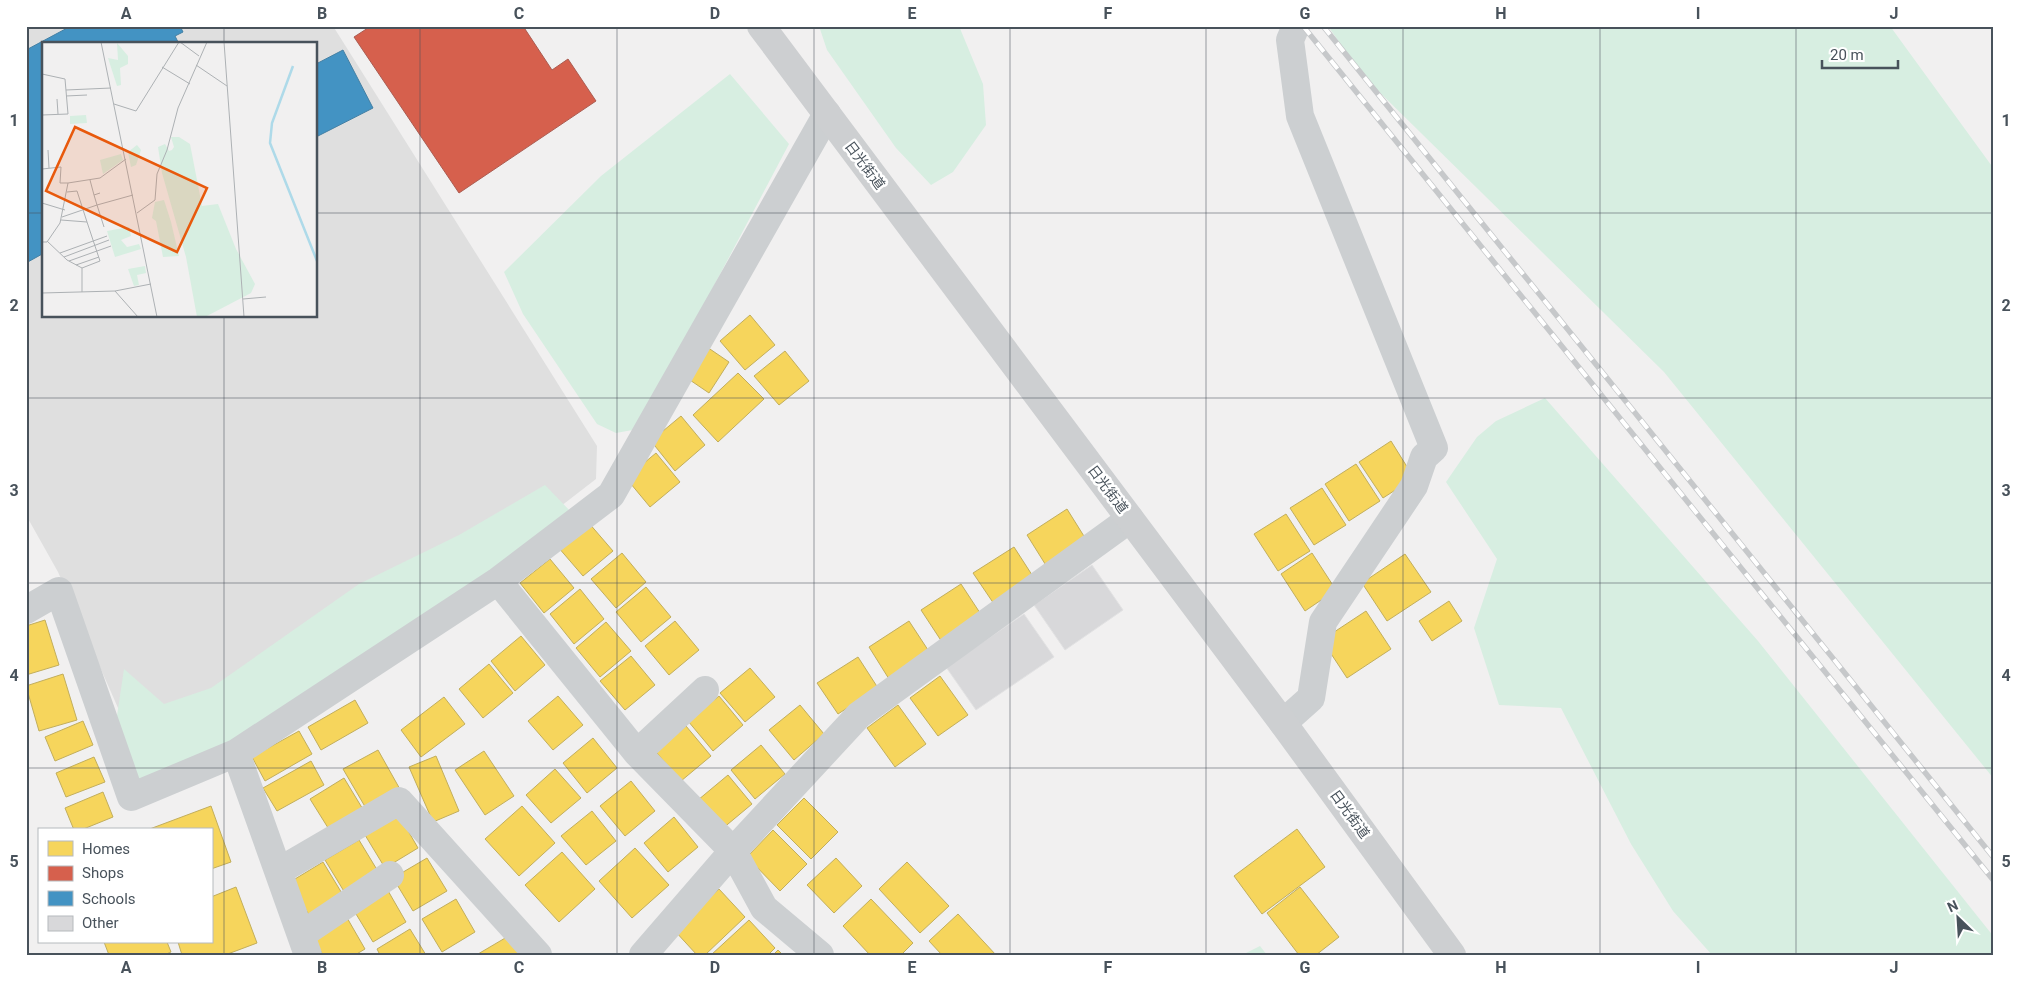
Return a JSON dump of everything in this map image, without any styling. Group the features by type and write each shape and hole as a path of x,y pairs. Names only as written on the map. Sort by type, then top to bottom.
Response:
{"main road":[{"name":"日光街道","path":"761,26 1283,723 1452,955"}],"street":[{"path":"1283,723 1311,698 1323,622 1414,486 1424,457 1434,448 1300,116 1290,40 1296,26"},
{"path":"26,610 59,591 131,797 236,753 498,580 611,495 827,114"},
{"path":"643,955 733,852 859,715 1130,519"},
{"path":"498,580 637,753 733,852 764,908 820,955"},
{"path":"637,753 705,690"},
{"path":"236,753 304,945 390,875"},
{"path":"279,871 399,801 538,955"}],"shaded area":[{"path":"26,26 333,26 597,446 596,479 486,564 145,769 58,572 26,515"}],"green space":[{"path":"819,26 959,26 983,84 986,125 953,172 931,185 896,148 827,50"},
{"path":"1328,26 1890,26 1994,169 1994,779 1664,372 1362,75"},
{"path":"730,74 789,144 638,429 616,433 597,424 523,314 504,272 601,176"},
{"path":"1545,398 1758,641 1994,937 1994,955 1712,955 1673,911 1631,844 1561,708 1499,705 1474,628 1497,559 1446,482 1477,437 1496,421"},
{"path":"545,485 572,513 409,628 236,741 138,782 115,729 124,669 164,704 211,688 359,584 459,535"},
{"path":"1260,946 1267,955 1242,955"}],"building: Homes":[{"path":"750,315 775,345 745,370 720,341"},
{"path":"704,345 729,362 709,393 684,376"},
{"path":"785,351 809,381 779,405 754,376"},
{"path":"738,373 764,399 718,442 693,415"},
{"path":"681,416 705,445 675,471 651,441"},
{"path":"1391,441 1414,478 1383,498 1359,462"},
{"path":"656,453 680,482 650,507 626,478"},
{"path":"1356,464 1380,501 1349,521 1325,484"},
{"path":"1322,488 1346,525 1314,545 1290,508"},
{"path":"1067,509 1087,541 1047,567 1027,535"},
{"path":"1286,514 1310,551 1278,571 1254,534"},
{"path":"588,522 613,551 583,576 558,547"},
{"path":"1014,547 1034,578 994,604 973,573"},
{"path":"622,553 646,582 616,608 591,579"},
{"path":"1312,553 1336,590 1305,611 1281,574"},
{"path":"1405,554 1431,592 1387,621 1362,583"},
{"path":"550,559 574,588 544,613 520,583"},
{"path":"961,584 982,616 942,642 921,610"},
{"path":"646,587 671,617 641,642 616,612"},
{"path":"580,589 604,619 574,644 550,614"},
{"path":"1449,601 1462,621 1432,641 1419,621"},
{"path":"1366,611 1391,649 1347,678 1322,640"},
{"path":"45,620 59,665 26,675 26,626"},
{"path":"675,621 699,650 669,675 645,646"},
{"path":"909,621 930,653 889,679 869,647"},
{"path":"606,622 631,651 600,677 576,648"},
{"path":"521,636 545,665 515,691 491,661"},
{"path":"631,656 655,685 625,710 600,681"},
{"path":"858,657 878,688 838,714 817,683"},
{"path":"489,664 513,693 483,718 459,689"},
{"path":"750,668 775,697 745,722 720,693"},
{"path":"63,674 77,720 39,731 26,686"},
{"path":"940,676 968,715 938,736 910,698"},
{"path":"558,696 583,725 553,750 528,721"},
{"path":"719,696 743,725 713,751 688,721"},
{"path":"444,697 465,724 421,757 401,730"},
{"path":"355,700 368,723 321,750 308,727"},
{"path":"800,705 824,734 794,760 769,730"},
{"path":"898,705 926,744 895,767 867,728"},
{"path":"83,721 93,745 55,761 45,737"},
{"path":"686,726 711,756 681,781 656,752"},
{"path":"299,731 312,754 265,781 252,757"},
{"path":"593,738 617,768 587,793 563,763"},
{"path":"761,745 785,774 755,799 731,770"},
{"path":"378,750 401,791 367,810 343,769"},
{"path":"484,751 514,796 485,815 455,770"},
{"path":"436,756 459,811 433,822 409,767"},
{"path":"94,757 105,782 66,797 56,773"},
{"path":"311,761 324,785 277,811 263,788"},
{"path":"555,769 581,798 551,823 526,795"},
{"path":"728,775 752,804 722,829 698,800"},
{"path":"344,778 364,811 330,831 310,799"},
{"path":"631,781 655,811 625,836 600,806"},
{"path":"103,792 113,817 86,828 73,828 65,808"},
{"path":"804,798 838,832 811,859 777,825"},
{"path":"211,806 231,862 212,869 212,828 152,828"},
{"path":"522,806 555,843 519,876 485,839"},
{"path":"592,811 616,841 586,865 561,836"},
{"path":"399,815 418,848 385,868 365,835"},
{"path":"674,817 698,847 668,872 644,843"},
{"path":"1297,829 1325,867 1262,914 1234,876"},
{"path":"773,830 807,864 780,891 747,857"},
{"path":"359,840 379,873 345,893 325,860"},
{"path":"635,848 669,885 632,918 599,881"},
{"path":"562,852 595,889 559,922 525,885"},
{"path":"427,858 447,891 413,911 393,878"},
{"path":"836,858 862,886 834,913 807,885"},
{"path":"323,862 343,895 309,915 290,882"},
{"path":"907,862 949,906 920,933 879,889"},
{"path":"236,887 257,943 225,955 182,955 179,944 212,944 212,897"},
{"path":"1300,887 1339,937 1316,955 1299,955 1267,913"},
{"path":"387,889 406,922 373,942 353,909"},
{"path":"719,889 745,917 705,955 697,955 674,930"},
{"path":"456,899 475,932 442,952 422,919"},
{"path":"871,899 913,943 901,955 870,955 843,926"},
{"path":"958,914 996,955 942,955 929,941"},
{"path":"346,916 365,949 355,955 323,955 312,936"},
{"path":"749,920 775,948 768,955 711,955"},
{"path":"410,929 426,955 380,955 377,949"},
{"path":"512,934 524,955 478,955 478,954"},
{"path":"105,944 168,944 171,952 164,955 109,955"},
{"path":"778,950 783,955 773,955"}],"building: Shops":[{"path":"371,26 523,26 552,70 568,59 596,101 459,193 354,37"}],"building: Schools":[{"path":"71,26 180,26 183,32 175,36 178,42 42,42 42,254 26,263 26,46 28,49"},
{"path":"343,50 373,108 318,136 318,63"}],"building: Other":[{"path":"1092,565 1123,610 1065,650 1034,605"},
{"path":"1024,614 1054,657 976,710 946,667"}],"railway":[{"path":"1303,26 1994,881"},
{"path":"1323,26 1994,858"}]}
